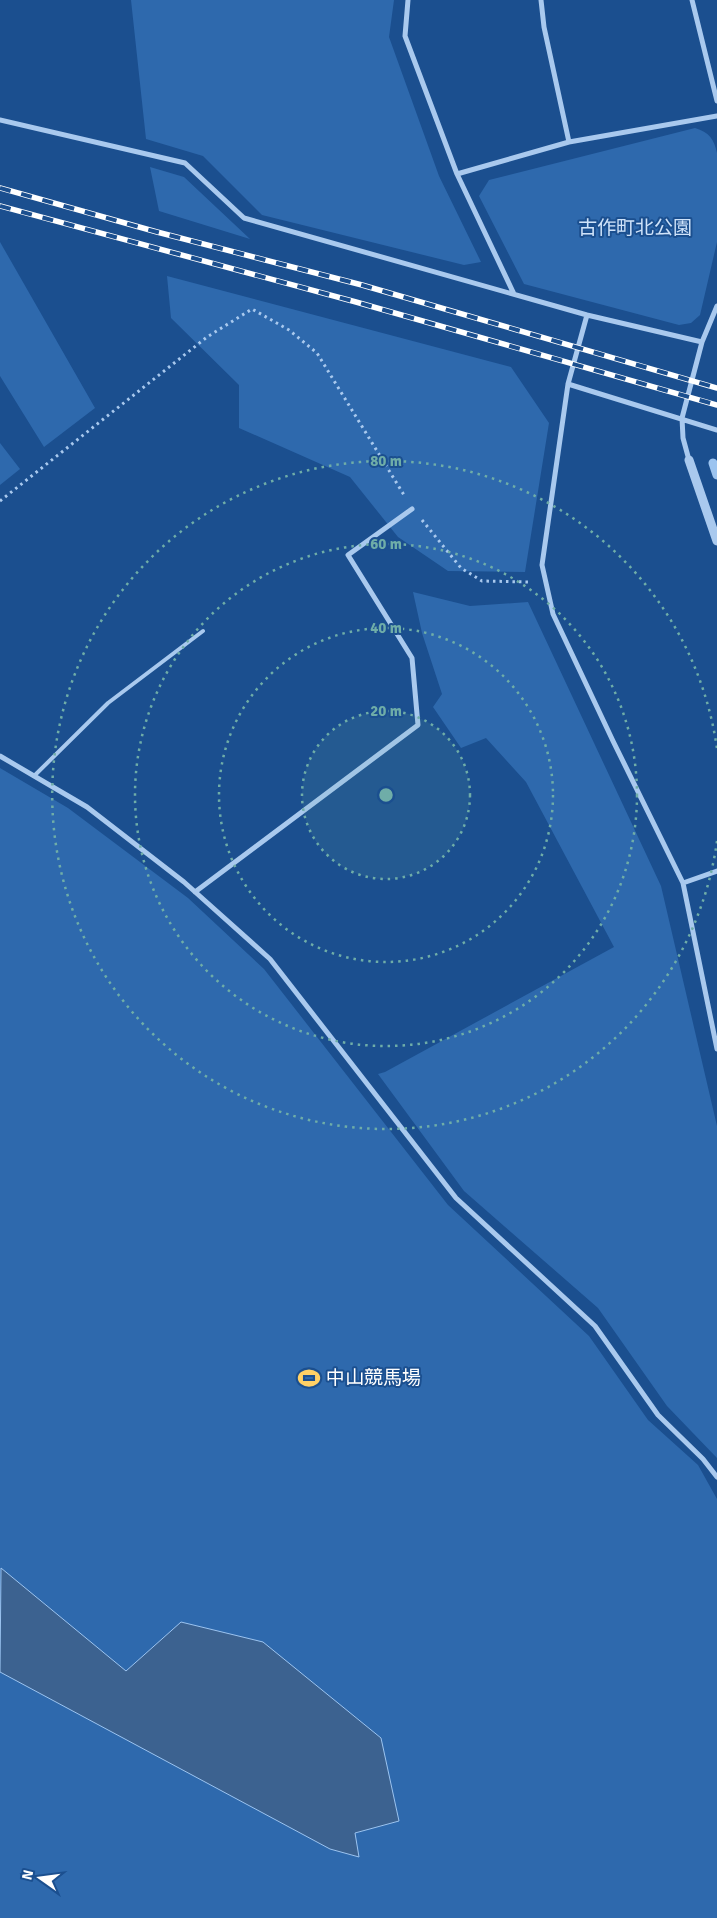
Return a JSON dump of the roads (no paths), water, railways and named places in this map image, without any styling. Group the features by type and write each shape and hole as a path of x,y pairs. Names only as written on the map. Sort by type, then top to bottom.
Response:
{"street":[{"path":"408,0 405,36 458,174 514,294"},
{"path":"540,0 544,28 569,142"},
{"path":"692,0 717,102"},
{"path":"458,174 569,142 717,116"},
{"path":"0,120 185,163 244,218 587,315 702,342"},
{"path":"717,306 702,342 682,418 683,438 689,460 717,541"},
{"path":"587,315 568,384 542,565 553,614 613,741 684,883 717,1049"},
{"path":"568,384 717,430"},
{"path":"195,892 418,725 412,658 348,555 412,509"},
{"path":"0,756 88,807 195,892 270,959 456,1198 595,1326 658,1416 704,1459 717,1477"},
{"path":"684,883 717,871"}],"lane":[{"path":"34,776 108,703 203,631"}],"waterway":[{"path":"713,463 717,475"}],"railway":[{"path":"0,188 157,232 362,285 717,388"},
{"path":"0,206 356,302 717,405"}],"place":[{"name":"中山競馬場","path":"309,1378"}],"park label":[{"name":"古作町北公園","path":"635,228"}]}
